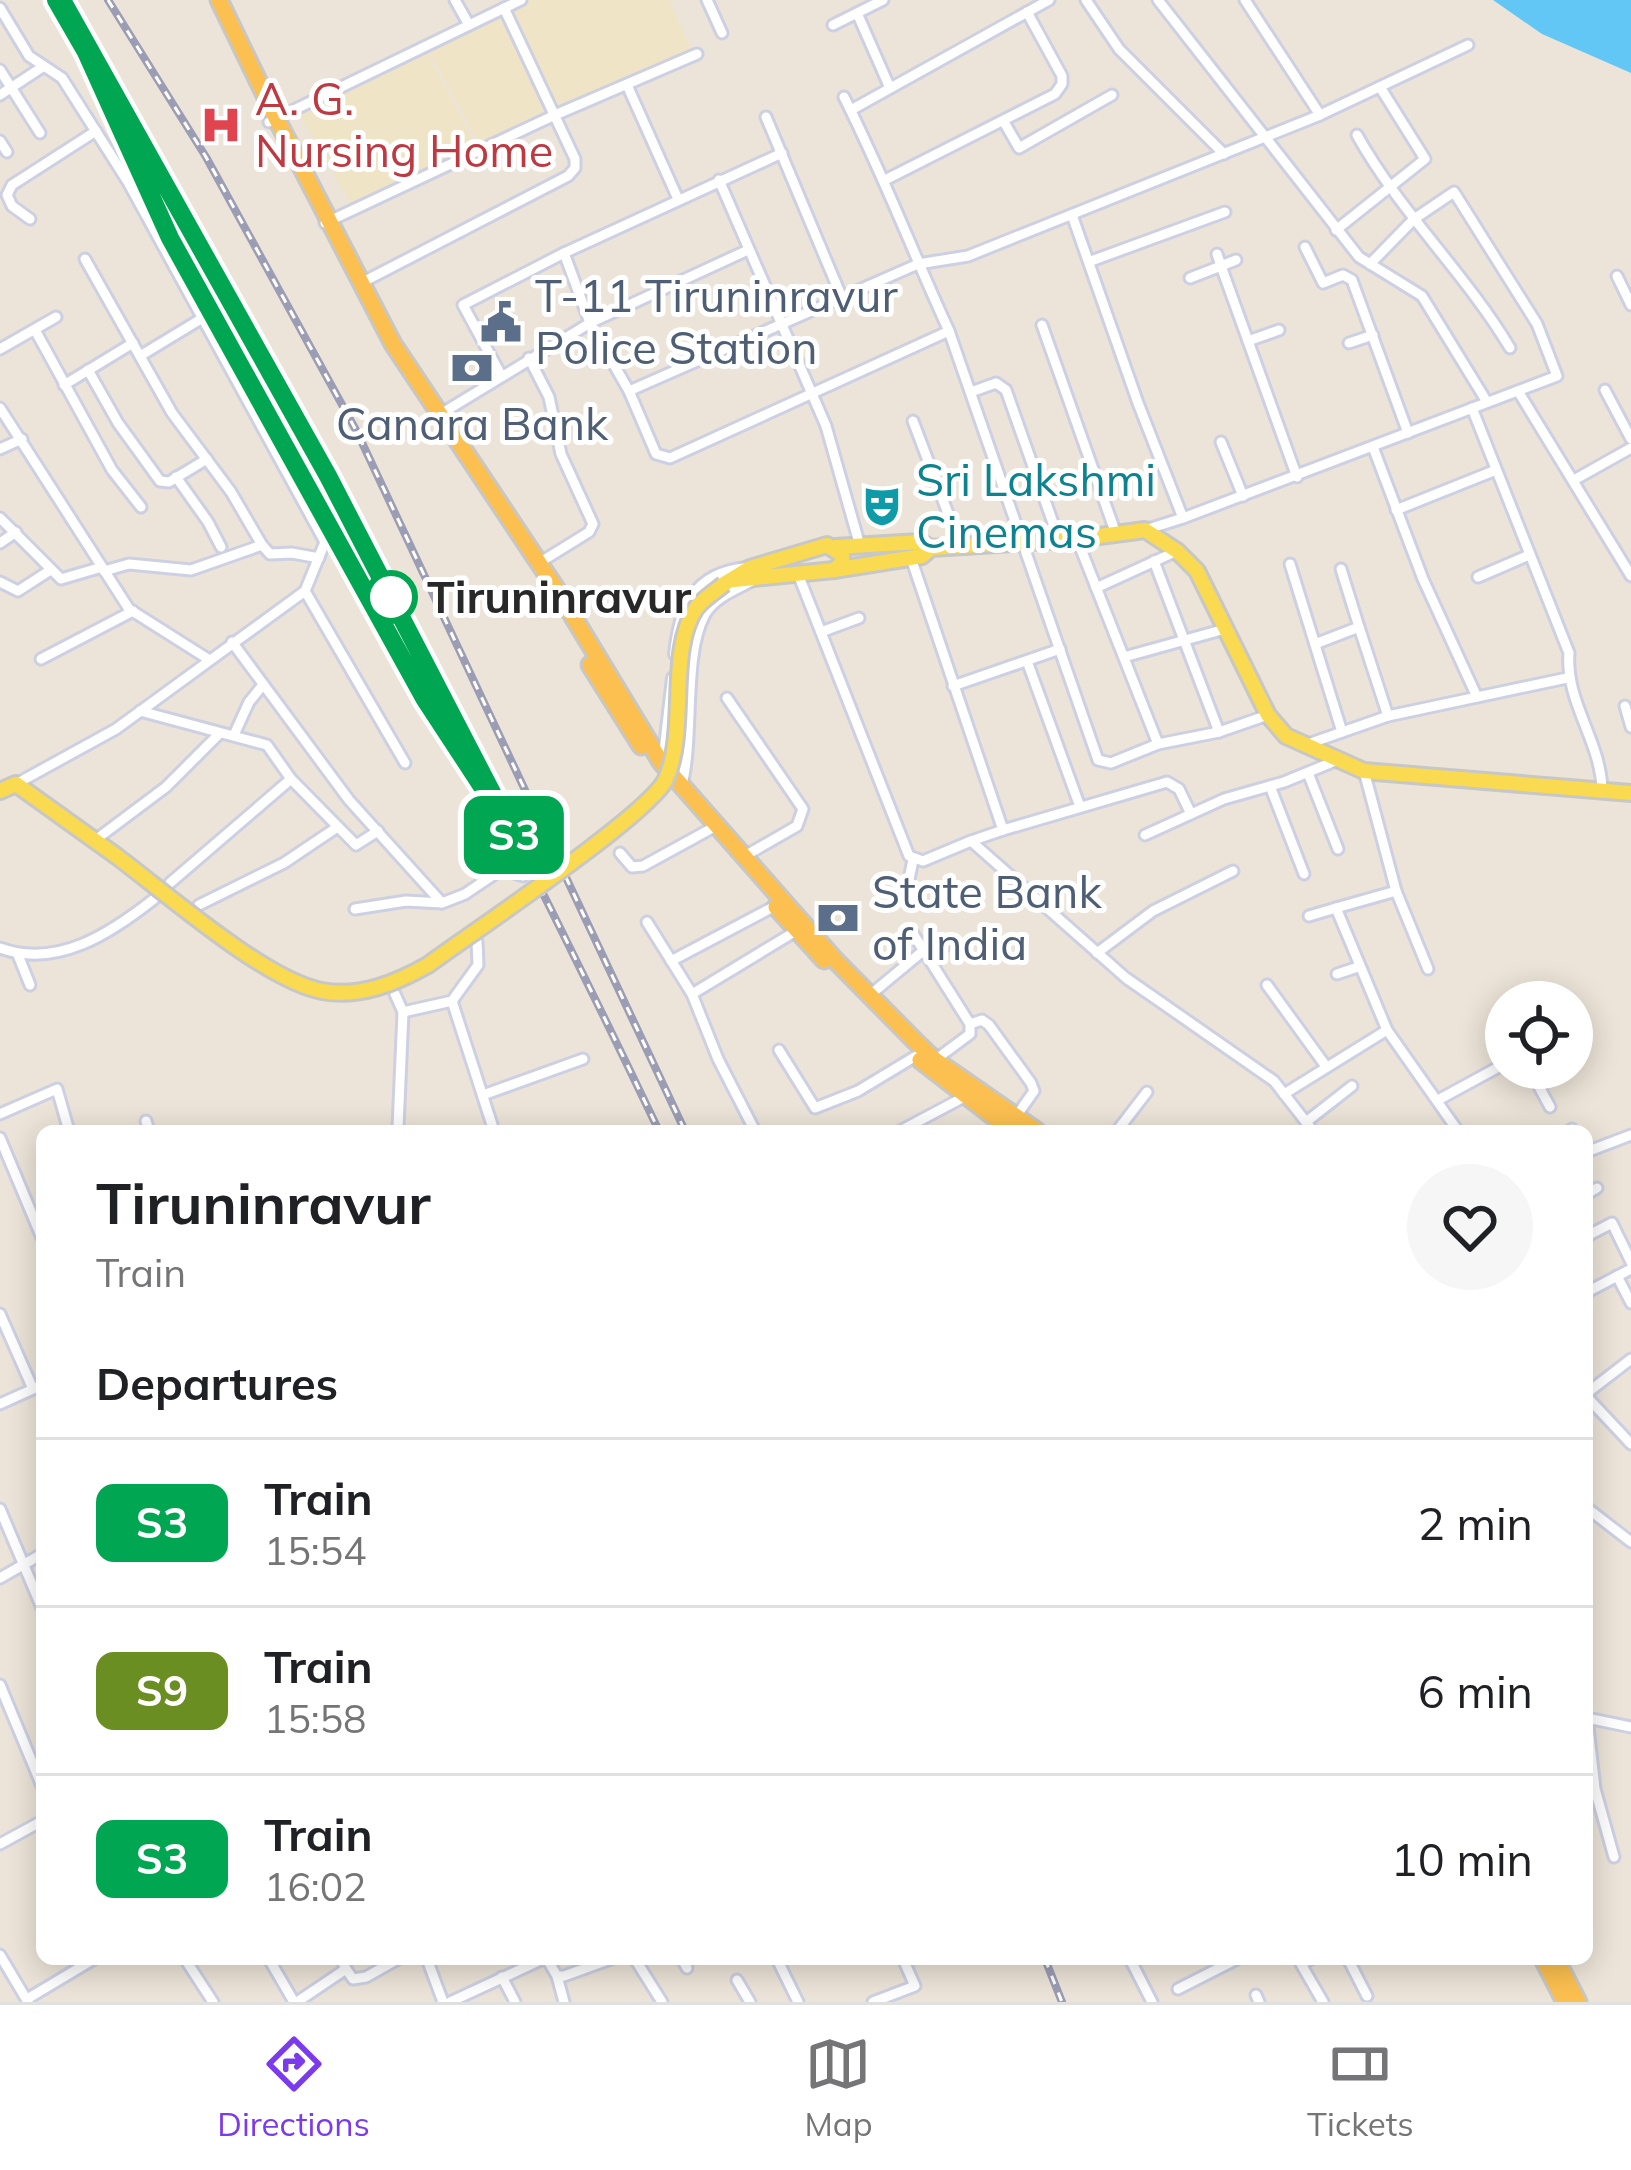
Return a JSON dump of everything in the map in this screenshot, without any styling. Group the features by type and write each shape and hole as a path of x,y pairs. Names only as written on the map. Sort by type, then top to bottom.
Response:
{"highway":[{"path":"210,0 430,419 534,570 659,774 743,857 926,1061 1007,1125"},
{"path":"219,0 272,120"},
{"path":"326,223 393,344 663,764 796,931 964,1097 1007,1125"},
{"path":"1547,1965 1565,2002"},
{"path":"1559,1965 1578,2002"}],"main road":[{"path":"0,791 16,784 267,968 301,984 346,993 403,979 428,965 619,824 666,780 678,728 684,640 696,608 729,582 827,544 920,542 931,548 1145,530 1177,551 1196,571 1268,715 1286,736 1364,771 1631,793"},
{"path":"834,571 842,555 835,547"},
{"path":"752,573 834,571 922,556 931,548"}],"street":[{"path":"455,0 469,25"},
{"path":"272,120 521,0"},
{"path":"706,0 722,33"},
{"path":"833,25 883,0"},
{"path":"850,110 1049,0"},
{"path":"1086,0 1119,49 1224,154"},
{"path":"1158,0 1336,230 1370,264 1422,296 1487,403"},
{"path":"1245,0 1320,115"},
{"path":"0,8 29,56 62,78 96,131 325,542 305,591 116,729 16,784"},
{"path":"361,284 568,176 575,168 575,159 504,8"},
{"path":"886,180 1055,94 1062,76 1027,12"},
{"path":"857,13 890,88"},
{"path":"628,391 918,264 968,256 1320,115 1468,45"},
{"path":"326,223 697,54"},
{"path":"0,95 44,66"},
{"path":"0,70 40,134"},
{"path":"628,85 678,199"},
{"path":"1336,230 1425,159 1380,87"},
{"path":"1004,122 1019,148 1112,94"},
{"path":"844,97 886,180 949,331 1098,760 1111,763 1158,744 1219,732 1268,715"},
{"path":"766,117 842,298"},
{"path":"30,219 7,195 12,185 96,131"},
{"path":"1357,135 1389,188 1510,348"},
{"path":"0,141 7,152"},
{"path":"501,375 463,305 563,253 782,153"},
{"path":"719,180 812,393 860,545"},
{"path":"1145,530 1298,476 1557,374 1537,324 1454,192 1414,219 1370,264"},
{"path":"1090,261 1225,212"},
{"path":"1072,215 1183,518"},
{"path":"1305,247 1323,284 1350,276 1408,433"},
{"path":"439,416 590,322 748,250"},
{"path":"563,253 590,322 656,454 670,458 949,331"},
{"path":"85,259 172,413 262,545 270,554 319,558"},
{"path":"1190,278 1219,260 1236,260"},
{"path":"1219,260 1298,476"},
{"path":"1617,276 1631,305"},
{"path":"2,344 56,316"},
{"path":"140,356 201,319"},
{"path":"1042,325 1116,534"},
{"path":"34,330 112,470 140,507"},
{"path":"1248,340 1279,330"},
{"path":"1349,343 1373,335"},
{"path":"64,385 133,344"},
{"path":"529,358 549,397 561,454 593,524 589,532 538,563"},
{"path":"88,370 154,476 169,482 207,459"},
{"path":"970,392 996,383 1006,390 1059,540"},
{"path":"1518,391 1631,576"},
{"path":"1574,480 1631,444 1605,391"},
{"path":"0,408 133,611 208,659"},
{"path":"1472,408 1569,652 1567,678 1602,767 1602,790"},
{"path":"913,422 960,545"},
{"path":"0,449 22,439"},
{"path":"1221,442 1243,496"},
{"path":"1373,447 1423,579 1477,697"},
{"path":"1396,510 1496,470"},
{"path":"176,477 221,547"},
{"path":"0,518 61,579 129,564 191,570 262,545"},
{"path":"0,544 16,532"},
{"path":"1077,539 1158,744"},
{"path":"1096,588 1177,551"},
{"path":"1478,577 1529,555"},
{"path":"911,557 1003,830"},
{"path":"1154,561 1219,732"},
{"path":"1291,564 1342,732"},
{"path":"1342,569 1388,716"},
{"path":"0,582 18,591 49,571"},
{"path":"663,764 678,621 703,584 724,571 752,573"},
{"path":"681,787 695,644 704,616 752,573"},
{"path":"798,574 913,860 908,884"},
{"path":"305,591 405,763"},
{"path":"41,659 133,611"},
{"path":"821,632 859,618"},
{"path":"1315,644 1359,627"},
{"path":"1124,658 1225,629"},
{"path":"232,642 349,800 442,903"},
{"path":"953,686 1060,649"},
{"path":"1027,661 1079,804"},
{"path":"1305,745 1388,716 1567,678"},
{"path":"234,736 248,702 262,686"},
{"path":"727,698 803,809 797,826 743,857"},
{"path":"1625,706 1631,727"},
{"path":"140,711 267,745 291,779 356,845 378,831"},
{"path":"94,841 166,787 219,734"},
{"path":"1144,835 1335,761"},
{"path":"1364,771 1396,891 1428,969"},
{"path":"1308,773 1338,849"},
{"path":"170,883 291,779"},
{"path":"913,860 923,861 1079,804 1166,782 1179,789 1191,814"},
{"path":"1270,786 1304,874"},
{"path":"199,905 284,863 336,828"},
{"path":"620,853 632,867 644,866 713,829"},
{"path":"971,842 1126,978 1247,1060 1285,1094 1308,1125"},
{"path":"355,909 418,900 442,903 502,869 523,876"},
{"path":"1097,953 1154,910 1233,871"},
{"path":"1309,916 1396,891"},
{"path":"0,948 18,955 50,955 114,931 154,899"},
{"path":"671,961 775,906"},
{"path":"1336,908 1387,1030 1454,1125"},
{"path":"646,922 692,994 752,1125"},
{"path":"692,994 796,931"},
{"path":"779,1051 815,1108 926,1061 970,1034 970,1024 912,932"},
{"path":"403,1012 452,1000 478,964 478,941"},
{"path":"870,995 925,954 944,946"},
{"path":"18,955 30,986"},
{"path":"1337,974 1358,967"},
{"path":"1267,985 1325,1065"},
{"path":"395,994 403,1012 398,1125"},
{"path":"452,1000 492,1125"},
{"path":"970,1024 982,1020 989,1025 1031,1083 1034,1091 1011,1125"},
{"path":"1285,1094 1387,1030"},
{"path":"483,1095 583,1059"},
{"path":"1438,1100 1485,1074"},
{"path":"1310,1125 1352,1086"},
{"path":"0,1114 57,1089 67,1125"},
{"path":"1540,1089 1550,1108"},
{"path":"1122,1125 1147,1092"},
{"path":"911,1125 964,1097"},
{"path":"1593,1149 1631,1135"},
{"path":"0,1138 36,1224"},
{"path":"1593,1233 1612,1222 1631,1266 1593,1289"},
{"path":"1617,1276 1631,1303"},
{"path":"0,1314 36,1385"},
{"path":"1593,1390 1631,1359"},
{"path":"0,1404 36,1387"},
{"path":"1593,1401 1627,1432 1631,1444"},
{"path":"0,1509 36,1593"},
{"path":"1593,1513 1631,1542"},
{"path":"0,1578 36,1559"},
{"path":"0,1685 36,1772"},
{"path":"1593,1719 1631,1726"},
{"path":"1593,1772 1614,1857"},
{"path":"0,1844 36,1824"},
{"path":"0,1955 27,2000 84,1965"},
{"path":"188,1965 208,2000"},
{"path":"273,1965 296,2002 343,1965"},
{"path":"345,1965 353,1979 387,1965"},
{"path":"430,1965 446,2002 531,1965"},
{"path":"549,1965 564,2002"},
{"path":"557,1976 591,1965"},
{"path":"639,1965 662,2002"},
{"path":"780,1965 798,2002"},
{"path":"873,2002 915,1986 906,1965"},
{"path":"1133,1965 1152,2002"},
{"path":"1213,1965 1216,1972"},
{"path":"1178,1989 1227,1965"},
{"path":"1302,1965 1322,2002"},
{"path":"1351,1965 1367,1996"},
{"path":"502,1977 515,2002"},
{"path":"737,1980 750,2002"}],"shaded area":[{"path":"526,0 669,0 693,54 480,145 427,48"},
{"path":"425,49 477,147 352,206 297,109"}],"water":[{"path":"1493,0 1631,0 1631,73 1542,34"}],"railway":[{"path":"62,0 372,560 656,1125"},
{"path":"108,0 206,157 357,432 682,1125"},
{"path":"126,141 170,238 418,686"},
{"path":"1047,1965 1062,2002"}],"train":[{"name":"S3","path":"56,0 86,52 170,238 424,698 515,837 328,476 62,0"}],"place":[{"name":"A. G. Nursing Home","path":"221,125"},
{"name":"T-11 Tiruninravur Police Station","path":"501,322"},
{"name":"Canara Bank","path":"472,368"},
{"name":"Sri Lakshmi Cinemas","path":"882,506"},
{"name":"Tiruninravur","path":"391,597"},
{"name":"State Bank of India","path":"838,918"}]}
